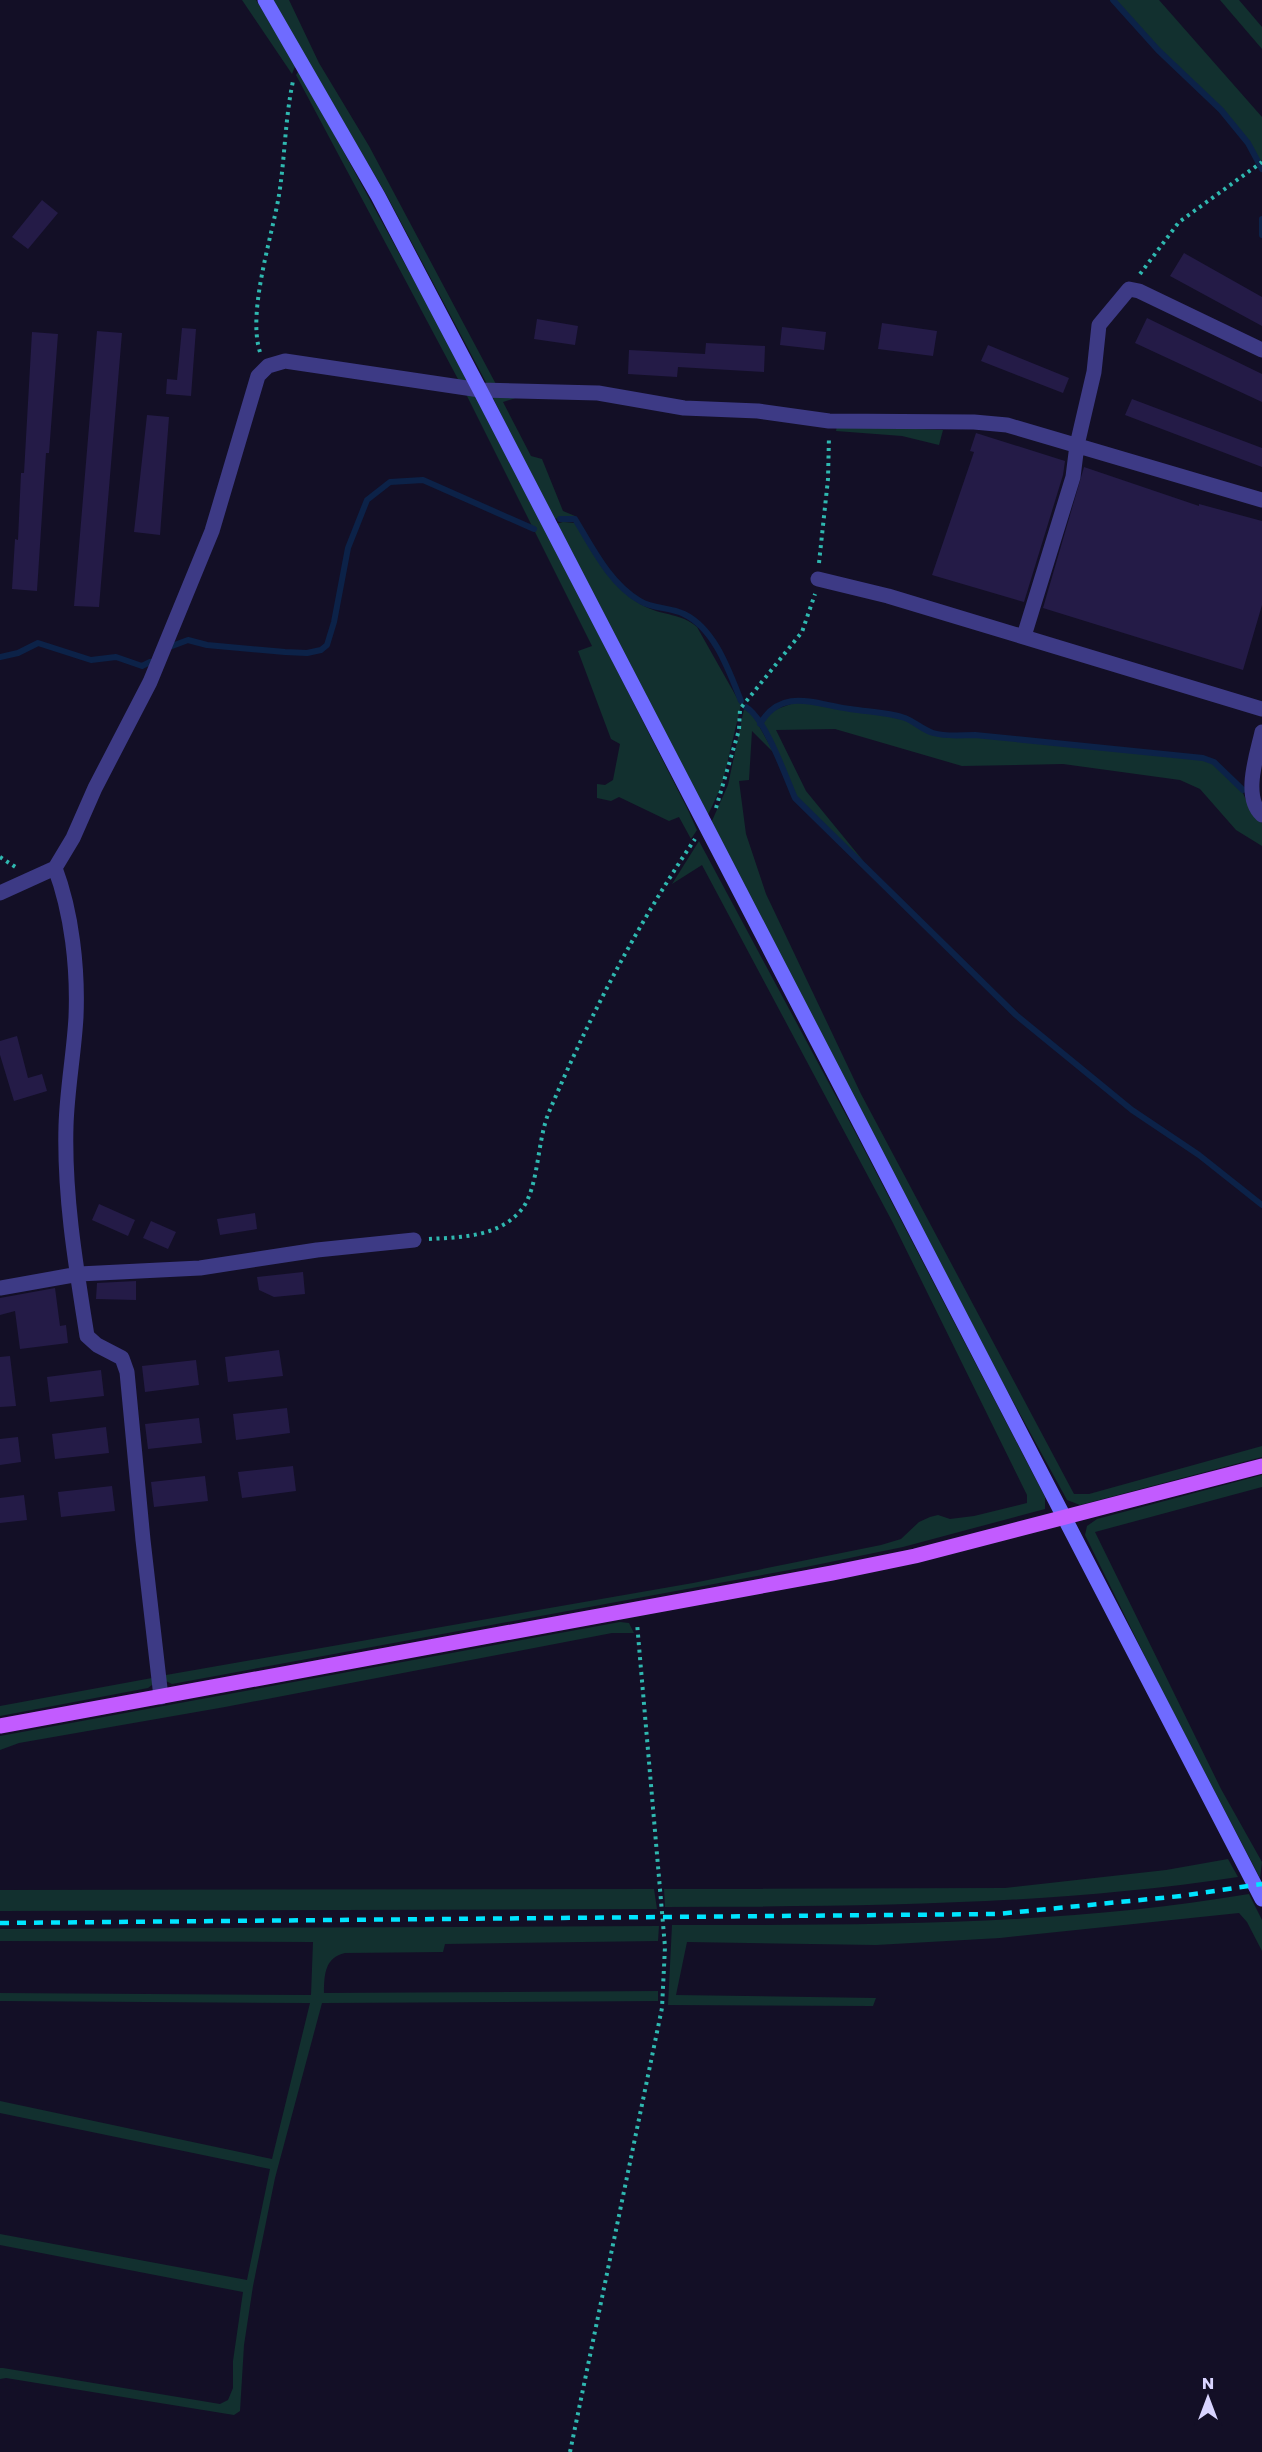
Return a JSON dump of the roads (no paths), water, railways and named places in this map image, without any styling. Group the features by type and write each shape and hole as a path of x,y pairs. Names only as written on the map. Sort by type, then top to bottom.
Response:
{"main road":[{"path":"265,0 378,196 480,390 1262,1899"},
{"path":"0,1726 636,1610 915,1556 1262,1466"}],"street":[{"path":"1024,636 1073,477 1077,445 1094,372 1099,325 1129,289 1139,291 1262,350"},
{"path":"0,892 55,868 150,682 212,531 258,376 268,366 285,361 480,390 520,393 561,390 598,393 684,408 758,411 829,421 974,422 1007,425 1262,500"},
{"path":"818,579 888,596 1262,709"},
{"path":"1262,732 1252,790 1256,809 1262,815"},
{"path":"55,868 67,898 76,1015 66,1126 69,1213 87,1336 97,1345 122,1358 127,1372 142,1540 162,1696"},
{"path":"0,1288 79,1274 200,1268 317,1250 414,1240"}],"waterway":[{"path":"1113,0 1158,50 1221,110 1248,143 1262,169"},
{"path":"1262,219 1262,235"},
{"path":"172,646 188,640 207,645 285,652 307,653 321,650 327,645 334,622 348,548 367,500 390,482 423,480 534,529"},
{"path":"560,519 575,519 595,553 629,594 645,604 684,614 704,630 720,652 741,701"},
{"path":"0,657 18,653 38,643 91,660 116,657 142,666 150,662"},
{"path":"760,724 769,712 779,705 789,702 813,702 898,716 929,732 944,735 975,735 1203,758 1214,762 1243,790"},
{"path":"746,707 753,713 767,735 795,798 1016,1015 1132,1110 1199,1155 1262,1205"}],"railway":[{"path":"0,1923 997,1914 1181,1896 1262,1884"}]}
